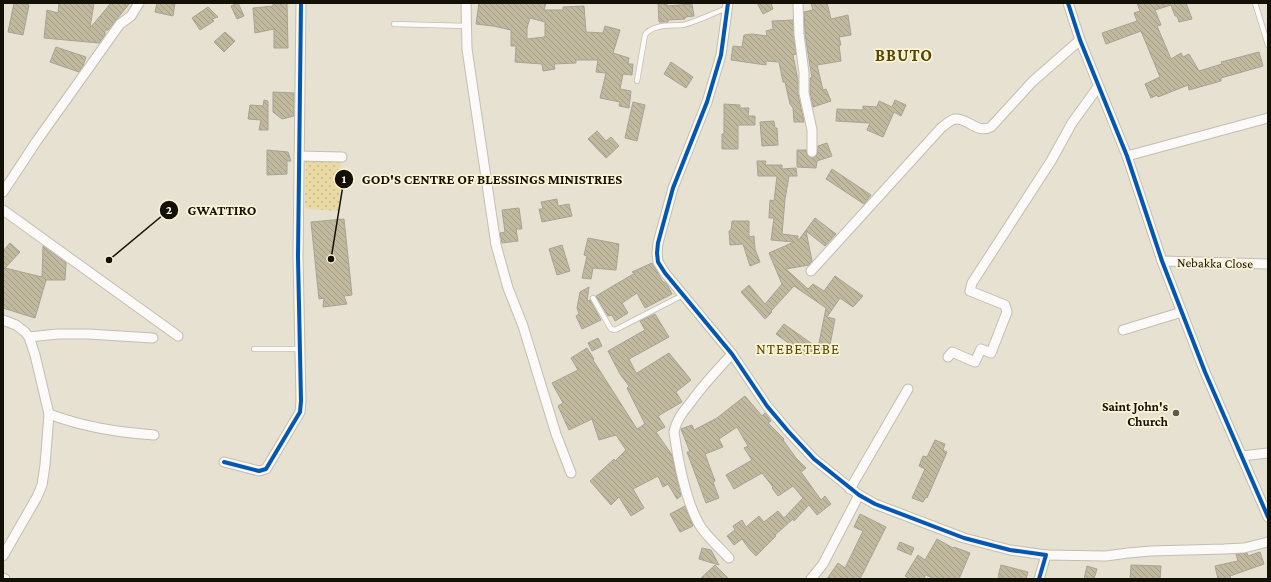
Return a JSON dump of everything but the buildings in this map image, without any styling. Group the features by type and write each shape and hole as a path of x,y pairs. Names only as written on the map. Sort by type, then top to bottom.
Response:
{"street":[{"path":"3,192 36,142 120,24 131,16 139,3"},
{"path":"224,462 259,471 266,469 300,412 298,156 301,3"},
{"path":"466,3 467,49 496,244 508,288 523,326 556,434 571,473"},
{"path":"798,3 799,34 804,73 804,93 812,130 812,152"},
{"path":"1068,3 1098,87 1127,156 1162,261 1205,372 1268,517"},
{"path":"727,6 721,55 707,102 673,188 658,243 658,262 665,273 732,354 766,406 814,459 859,495 875,504 964,538 1010,550 1046,555 1083,557 1151,551 1244,548 1268,542"},
{"path":"811,271 941,128 951,120 955,119 962,120 981,129 991,127 1032,82 1080,40"},
{"path":"948,357 952,352 975,362 981,349 990,353 1007,312 1005,305 970,291 972,283 1051,162 1072,123 1098,87"},
{"path":"1127,156 1268,118"},
{"path":"298,156 342,156"},
{"path":"3,210 178,336"},
{"name":"Nebakka Close","path":"1162,261 1268,264"},
{"path":"1123,330 1182,312"},
{"path":"3,320 16,326 25,332 29,337 49,414 42,485 37,497 3,556"},
{"path":"29,337 58,334 88,334 153,338"},
{"path":"729,558 700,525 694,513 684,483 674,432 675,425 681,415 701,388 732,354"},
{"path":"850,488 908,389"},
{"path":"49,414 96,428 154,435"},
{"path":"1241,456 1268,453"},
{"path":"811,579 830,552 859,495"},
{"path":"1039,579 1046,555"}],"lane":[{"path":"1255,3 1268,45"},
{"path":"637,81 645,35 648,31 653,28 685,24 727,6"},
{"path":"394,24 466,26"},
{"path":"593,298 611,329 615,330 683,295"},
{"path":"254,349 300,349"}],"shaded area":[{"path":"306,159 341,161 339,211 308,209 305,207"}],"cycle path":[{"path":"224,462 259,471 266,469 300,412 298,257 301,3"},
{"path":"728,3 721,55 707,102 673,188 658,243 658,262 665,273 732,354 767,406 814,459 859,495 875,504 964,538 1010,550 1046,555 1039,579"},
{"path":"1068,3 1080,40 1127,156 1162,261 1205,372 1268,517"}],"place":[{"name":"GOD'S CENTRE OF BLESSINGS MINISTRIES","path":"331,259"},
{"name":"GWATTIRO","path":"109,260"},
{"name":"Saint John's Church","path":"1176,413"}],"district":[{"name":"BBUTO","path":"904,55"},
{"name":"NTEBETEBE","path":"798,349"}]}
